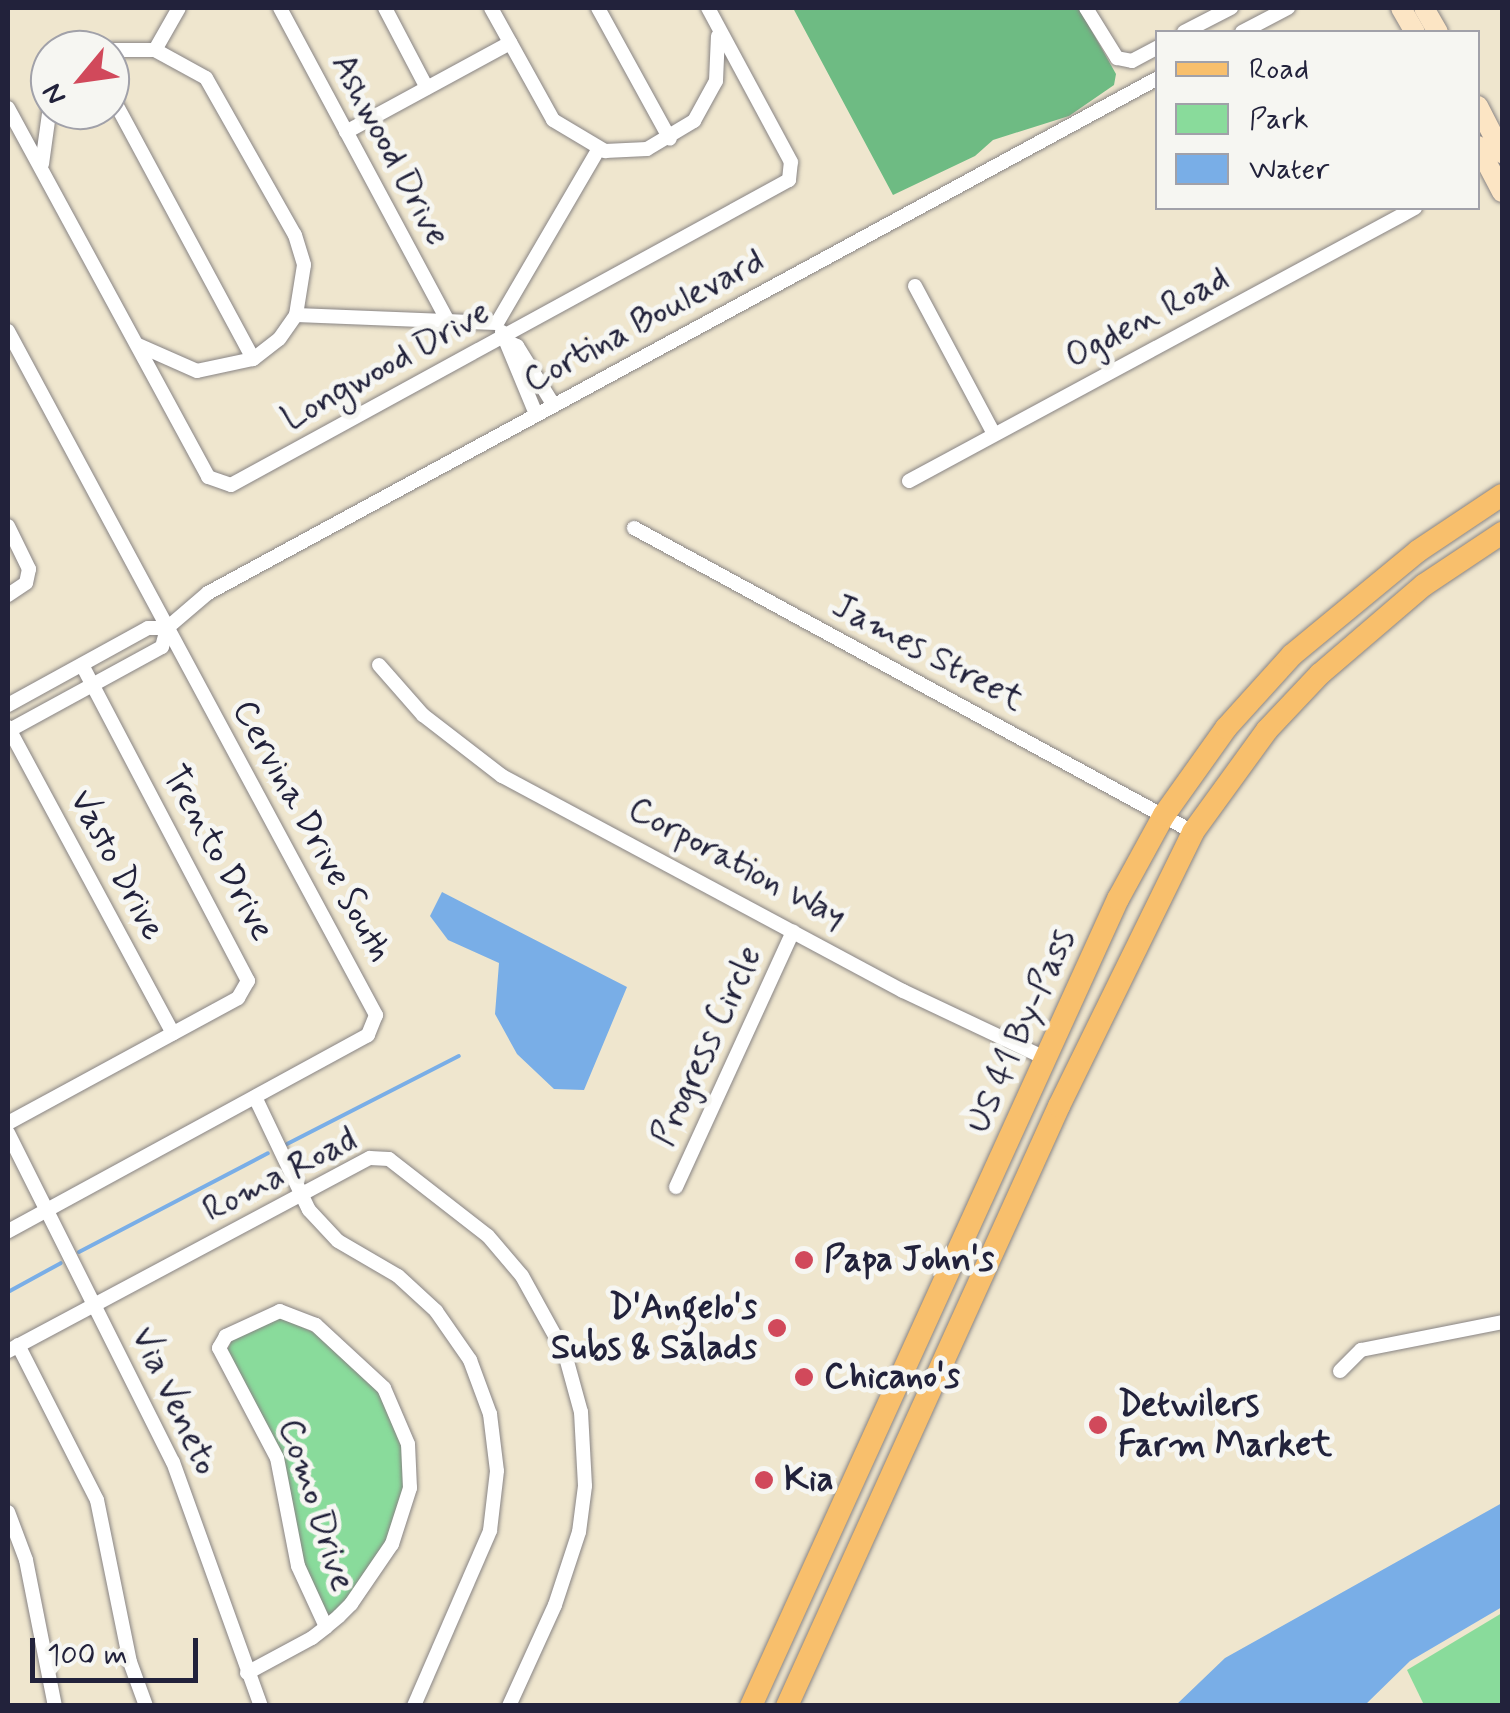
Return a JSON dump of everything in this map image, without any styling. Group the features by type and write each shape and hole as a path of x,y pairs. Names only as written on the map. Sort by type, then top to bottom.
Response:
{"main road":[{"name":"US 41 By-Pass","path":"754,1703 894,1390 1164,815 1255,694 1373,586 1502,495"},
{"name":"US 41 By-Pass","path":"787,1706 1059,1106 1193,832 1267,730 1347,650 1424,585 1502,533"},
{"path":"1347,650 1379,598 1373,586"},
{"path":"1047,1059 1059,1106"},
{"path":"924,1404 915,1383 917,1360 987,1193"},
{"path":"894,1390 924,1404"},
{"path":"830,1609 835,1578 905,1420 894,1390"}],"street":[{"path":"155,50 179,8"},
{"name":"Ashwood Drive","path":"280,8 448,321"},
{"path":"384,8 427,88"},
{"path":"491,8 553,120 598,150 638,152 670,139 694,121 713,92 720,48 710,12"},
{"path":"598,8 670,139"},
{"path":"1086,8 1117,58 1132,60 1155,48"},
{"path":"1188,30 1231,8"},
{"path":"1246,30 1288,8"},
{"path":"1401,8 1414,30"},
{"path":"1424,8 1437,30"},
{"name":"Longwood Drive","path":"8,108 208,477 224,486 791,177 791,162 710,12"},
{"path":"346,132 510,43"},
{"path":"130,50 155,50 190,64 213,86 295,235 304,276 296,315 279,339 253,359 218,370 187,369 151,355 130,337"},
{"name":"Cortina Boulevard","path":"8,729 162,647 167,628 208,593 1155,80"},
{"path":"1480,114 1502,192"},
{"path":"43,130 45,176"},
{"path":"130,130 253,359"},
{"path":"536,414 503,333 598,150"},
{"name":"Ogden Road","path":"909,481 1410,210"},
{"path":"916,286 994,434"},
{"path":"296,315 448,321 503,333 517,346 554,404"},
{"name":"Cervina Drive South","path":"8,334 376,1014 368,1035 8,1231"},
{"path":"8,526 30,569 26,584 8,595"},
{"name":"James Street","path":"634,528 1193,832"},
{"name":"Cortina Boulevard","path":"8,705 148,628 167,628"},
{"name":"Trento Drive","path":"8,1123 238,998 247,971 82,665"},
{"name":"Corporation Way","path":"380,665 423,714 502,776 793,932 1047,1059"},
{"name":"Vasto Drive","path":"8,729 173,1033"},
{"name":"Progress Circle","path":"676,1186 793,932"},
{"path":"254,1097 300,1196 338,1241 398,1276 436,1311 470,1360 490,1414 497,1471 490,1531 414,1706"},
{"name":"Via Veneto","path":"8,1133 43,1212 95,1304 173,1462 261,1706"},
{"name":"Roma Road","path":"13,1348 370,1158 389,1159 504,1253 539,1301 564,1354 586,1448 579,1532 555,1605 509,1706"},
{"name":"Como Drive","path":"247,1672 326,1627 362,1590 399,1531 410,1488 409,1452 380,1383 316,1325 280,1311 226,1336 219,1348 277,1458 295,1557 326,1627"},
{"path":"1340,1371 1361,1350 1502,1322"},
{"path":"13,1348 97,1500 130,1662 146,1706"},
{"path":"8,1512 26,1560 55,1706"}],"green space":[{"path":"793,8 1079,8 1116,74 1114,85 1069,116 993,140 975,156 893,195"},
{"path":"280,1317 317,1334 379,1391 403,1451 405,1480 390,1538 358,1589 329,1617 307,1580 288,1479 226,1353 232,1340"},
{"path":"1502,1613 1502,1705 1424,1705 1407,1670"}],"water":[{"path":"442,892 627,987 584,1090 554,1089 517,1054 495,1014 499,963 448,940 430,916"},
{"path":"1502,1503 1502,1607 1410,1661 1365,1705 1176,1705 1225,1658"}],"waterway":[{"path":"287,1144 459,1056"},
{"path":"79,1252 268,1153"},
{"path":"8,1292 61,1263"}],"place":[{"name":"Papa John's","path":"804,1260"},
{"name":"D'Angelo's Subs & Salads","path":"777,1328"},
{"name":"Chicano's","path":"804,1377"},
{"name":"Detwilers Farm Market","path":"1098,1425"},
{"name":"Kia","path":"764,1480"}]}
